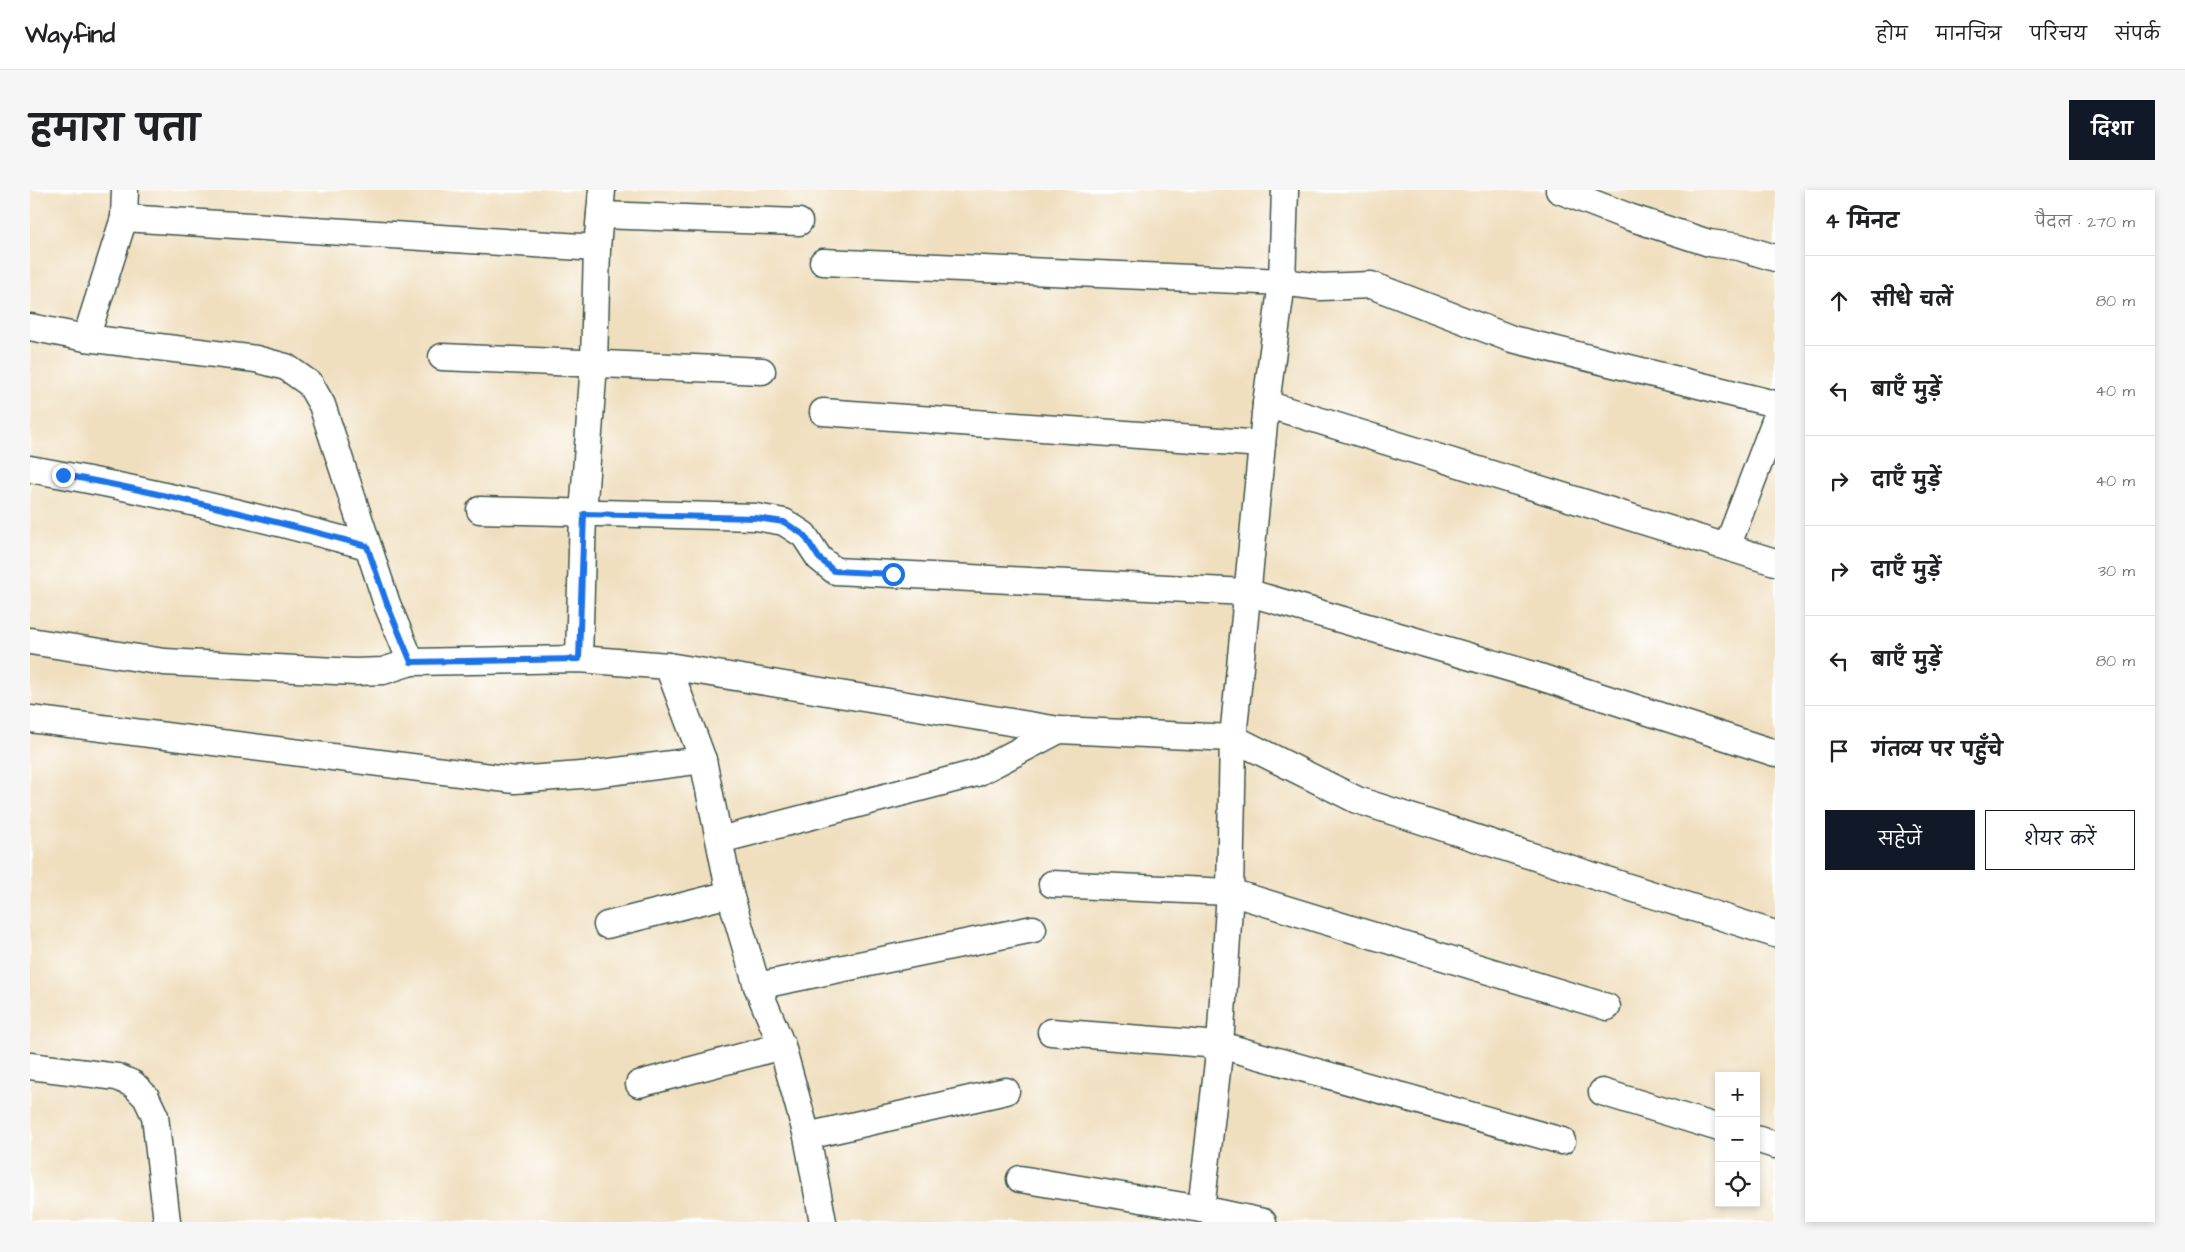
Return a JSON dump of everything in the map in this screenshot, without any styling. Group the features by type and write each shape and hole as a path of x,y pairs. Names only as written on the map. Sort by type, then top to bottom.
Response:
{"street":[{"path":"86,338 124,218 124,190"},
{"path":"1201,1209 1220,1045 1230,892 1233,738 1266,404 1282,282 1285,190"},
{"path":"1559,190 1629,217 1709,243 1739,247 1775,258"},
{"path":"579,659 584,514 594,364 597,248 601,202 799,222"},
{"path":"124,218 597,248"},
{"path":"823,262 1282,282 1321,287 1371,286 1512,339 1775,404"},
{"path":"30,327 86,338 256,358 286,367 310,384 322,405 387,604 411,662"},
{"path":"442,357 762,371"},
{"path":"1266,404 1775,562"},
{"path":"823,412 1262,444"},
{"path":"1727,547 1775,420"},
{"path":"30,469 112,483 289,525 367,546"},
{"path":"480,510 756,518 784,522 804,535 819,558 834,571 1246,592 1537,676 1775,753"},
{"path":"30,640 164,662 356,672 382,671 411,662 579,659 668,666 1059,730 1233,738 1357,800 1775,934"},
{"path":"668,666 703,760 730,894 757,986 782,1046 806,1136 823,1222"},
{"path":"30,719 515,780 594,774 703,760"},
{"path":"720,840 977,773 1059,730"},
{"path":"1052,884 1230,892 1607,1007"},
{"path":"608,925 730,894"},
{"path":"757,986 1033,930"},
{"path":"1051,1032 1220,1045 1562,1141"},
{"path":"639,1084 782,1046"},
{"path":"30,1066 117,1077 133,1084 146,1096 155,1116 167,1222"},
{"path":"806,1136 1006,1091"},
{"path":"1602,1092 1715,1127"},
{"path":"1760,1140 1775,1145"},
{"path":"1020,1180 1201,1209 1263,1222"}],"route":[{"path":"63,475 130,487 289,525 367,546 387,604 411,662 579,659 584,514 756,518 784,522 804,535 819,558 834,571 893,574"}]}
